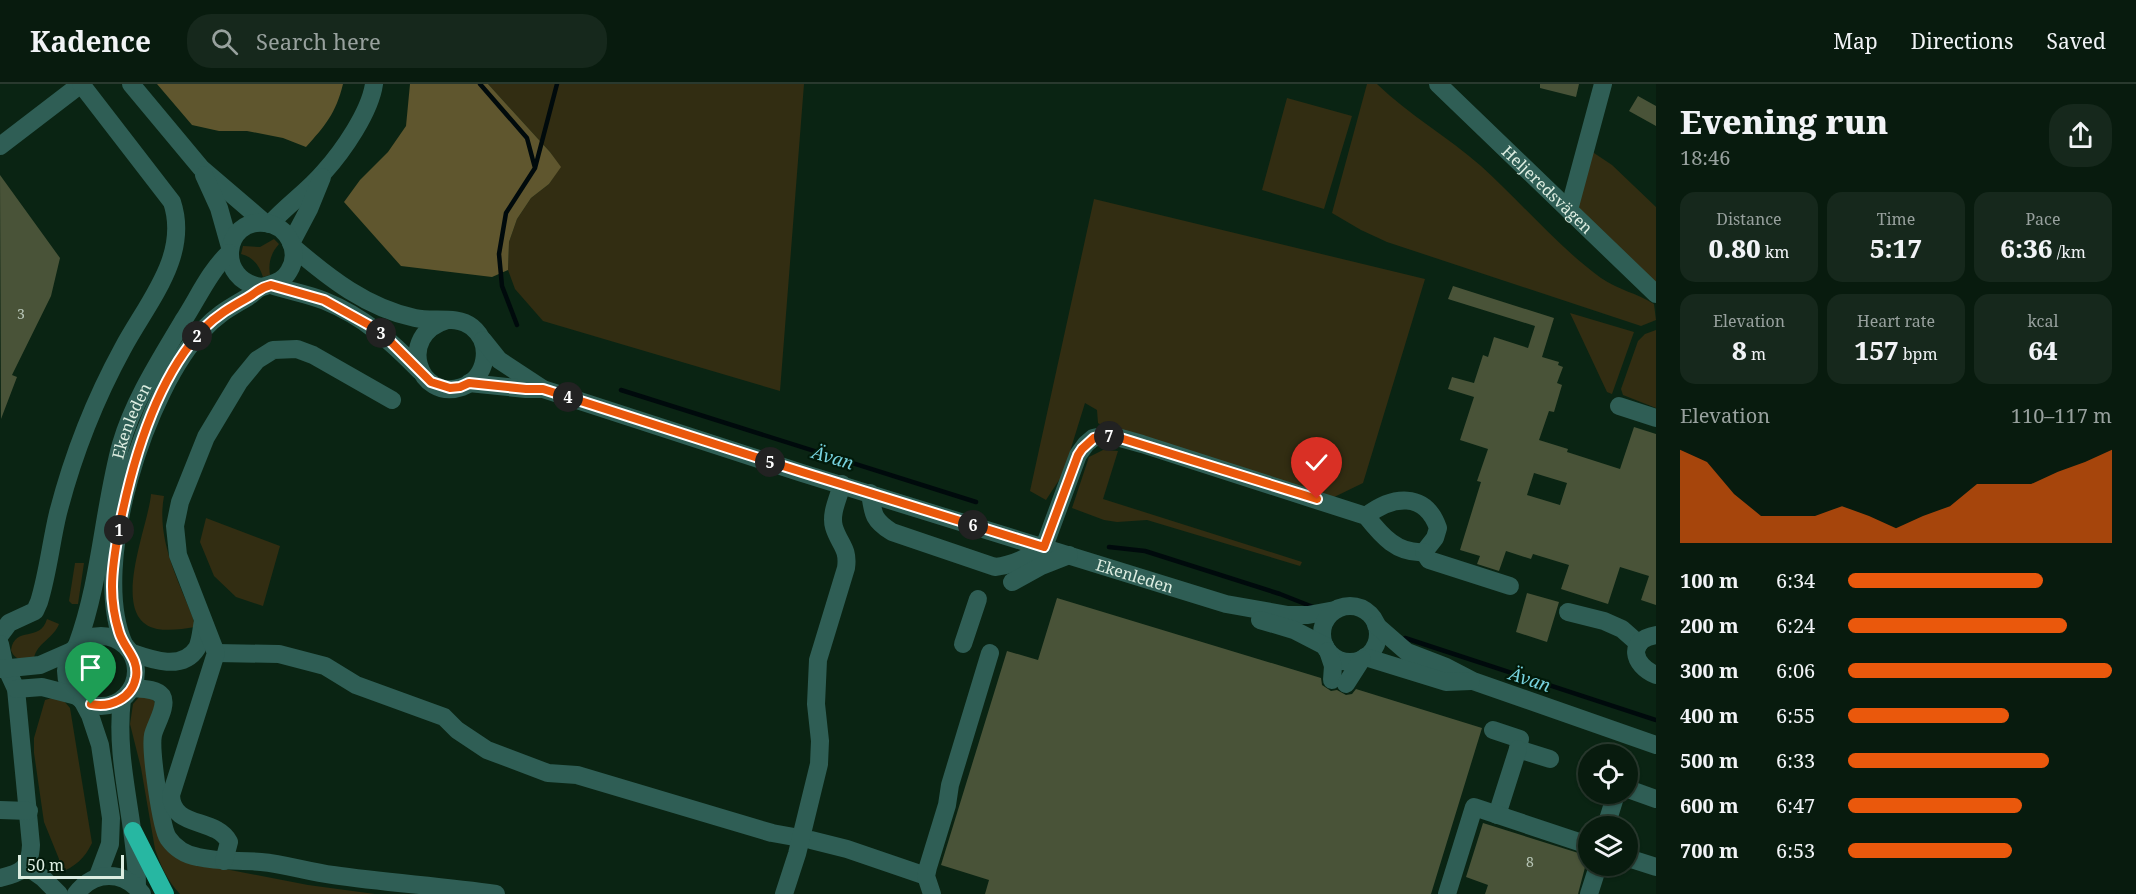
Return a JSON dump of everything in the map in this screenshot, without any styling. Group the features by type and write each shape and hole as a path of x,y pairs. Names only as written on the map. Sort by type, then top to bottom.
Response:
{"highway":[{"path":"133,831 165,894"}],"street":[{"path":"0,146 81,84 172,202 176,215 177,233 172,256 161,285 106,379 79,442 58,514 39,602 35,611 9,623 0,635"},
{"path":"131,84 201,168 267,223 282,230 292,245 323,273 353,294 390,310 414,318 464,322 478,333 483,340 485,359 477,377 460,387 450,388 431,382 386,337 324,300 245,283 233,270 219,208 201,168"},
{"path":"292,245 324,173 371,102 375,84"},
{"name":"Heljeredsvägen","path":"1438,84 1656,294"},
{"path":"1569,210 1603,84"},
{"path":"267,223 324,173"},
{"name":"Ekenleden","path":"75,648 88,612 122,442 138,401 216,266 230,250 234,237 242,229 252,224 267,223"},
{"name":"Ekenleden","path":"128,649 119,632 112,588 114,558 137,452 163,390 185,352 218,314 285,277 294,255 292,245"},
{"path":"424,375 417,356 422,336 437,323 447,320"},
{"name":"Ekenleden","path":"483,340 499,360 543,389 791,469 1226,604 1288,615 1308,615 1343,607 1359,608 1372,617 1376,625 1407,652 1446,667 1473,681 1656,745"},
{"path":"224,861 229,842 223,833 183,817 176,812 171,801 216,654 178,555 175,526 180,502 206,437 239,382 257,360 273,350 297,348 392,400"},
{"name":"Ekenleden","path":"469,383 543,389"},
{"path":"1618,406 1656,418"},
{"path":"870,493 873,515 880,524 892,532 995,567 1009,565 1025,559 1044,547 1078,455 1094,438 1117,437 1366,516 1379,532 1396,546 1412,552 1424,552"},
{"path":"784,894 801,838 819,764 820,741 816,704 818,660 848,557 834,526 833,513 842,483"},
{"path":"1366,516 1387,503 1399,500 1412,501 1429,510 1438,528 1435,538 1424,552"},
{"path":"1424,552 1429,560 1510,586"},
{"path":"1012,582 1041,566 1070,555"},
{"path":"963,644 978,598"},
{"name":"Ekenleden","path":"1226,604 1250,617 1294,630 1327,649 1338,659 1346,661 1363,658 1446,682 1473,681"},
{"path":"1335,610 1329,615 1322,630 1339,682 1375,646 1378,633 1376,625"},
{"path":"1568,612 1604,621 1622,629 1639,644"},
{"path":"4,669 40,665 75,648 88,638 100,636 113,638 147,659 175,663 186,659 196,650 203,619"},
{"path":"1656,635 1645,638 1639,644 1636,658 1644,670 1656,675"},
{"path":"0,644 29,811 31,845 30,857 26,866 14,875 0,878"},
{"path":"75,648 66,669 67,679 90,716 100,745 111,818 110,844 98,876"},
{"path":"128,649 136,671 127,694 120,738 140,891"},
{"path":"216,654 279,654 325,666 356,685 444,717 457,730 487,750 548,773 577,775 772,833 847,849 927,886 950,785 990,653"},
{"path":"175,663 180,668 208,677"},
{"path":"11,701 42,687 100,706 109,705 127,694 151,690 160,694 162,708 152,741 162,821 167,836 185,853 224,861 263,862 334,875 496,894"},
{"path":"1493,730 1520,740 1497,815"},
{"path":"1518,749 1550,759"},
{"path":"1638,793 1656,799"},
{"path":"1447,894 1474,807 1578,842"},
{"path":"0,810 29,811"},
{"path":"1638,861 1656,867"},
{"path":"26,866 43,878 58,894"},
{"path":"76,894 83,885 98,876 106,875 123,878 140,891"},
{"path":"1589,894 1595,876"}],"shaded area":[{"path":"157,84 343,84 329,118 306,147 283,138 247,131 219,131 192,125"},
{"path":"410,84 488,84 561,167 549,184 531,198 517,219 509,242 508,270 492,277 401,266 344,202 360,180 388,152 406,126"},
{"path":"488,84 804,84 780,391 543,321 515,289 508,270 509,242 517,219 531,198 549,184 560,167 550,152"},
{"path":"1367,84 1377,84 1402,106 1468,155 1585,266 1614,286 1654,304 1656,320 1641,326 1387,242 1332,213"},
{"path":"1287,98 1352,116 1324,209 1262,190"},
{"path":"1588,149 1612,165 1656,207 1656,290 1571,206"},
{"path":"1094,199 1425,279 1363,483 1326,501 1110,431 1098,423 1097,410 1085,403 1063,474 1046,500 1030,491"},
{"path":"274,239 279,244 271,258 270,275 263,277 255,262 241,254 243,246 260,247"},
{"path":"1570,313 1634,332 1612,394 1607,392"},
{"path":"1656,330 1656,408 1623,395 1621,389 1638,341 1645,334"},
{"path":"1103,450 1118,451 1103,499 1302,562 1300,566 1147,520 1117,522 1104,520 1072,508 1089,457"},
{"path":"151,494 164,496 162,512 166,543 195,627 157,629 142,622 135,608 134,569"},
{"path":"206,518 280,546 263,606 236,597 214,576 200,542"},
{"path":"75,563 84,563 78,604 72,604 69,601"},
{"path":"47,619 59,624 38,648 34,658 20,659 15,656 11,650 13,642 17,638 39,630"},
{"path":"140,696 152,698 155,703 160,832 194,863 308,885 375,894 180,894 165,873 155,849 141,768 130,724 133,704"},
{"path":"55,697 64,701 70,708 92,843 79,861 59,873 59,859 44,822 34,753 34,738 45,700"}],"building":[{"path":"1540,84 1579,84 1576,97 1540,88"},
{"path":"1638,96 1656,106 1656,126 1629,111"},
{"path":"0,175 60,258 51,296 12,375 17,377 1,419"},
{"path":"1453,286 1554,318 1542,357 1559,362 1558,365 1563,367 1557,383 1562,385 1554,412 1549,411 1539,440 1568,449 1567,452 1620,469 1634,427 1656,434 1656,605 1641,600 1649,576 1620,567 1608,604 1561,589 1569,565 1533,554 1531,559 1506,551 1499,571 1477,564 1480,556 1460,550 1481,482 1477,481 1488,449 1460,440 1474,397 1448,389 1452,377 1474,383 1483,355 1488,357 1494,337 1528,348 1535,326 1448,299","holes":["1534,473 1567,483 1560,505 1527,495"]},
{"path":"1527,593 1559,602 1547,642 1516,632"},
{"path":"1057,598 1321,678 1322,685 1331,691 1337,690 1346,695 1352,694 1356,689 1482,728 1431,894 985,894 989,880 941,865 1007,651 1038,660"},
{"path":"1483,823 1578,853 1578,876 1583,876 1578,894 1485,894 1488,885 1466,877"}],"waterway":[{"path":"480,84 527,138 535,168"},
{"path":"517,325 502,286 499,254 506,213 535,168 557,84"},
{"name":"Ävan","path":"621,390 976,502"},
{"name":"Ävan","path":"1109,547 1145,551 1280,594 1313,607"},
{"name":"Ävan","path":"1405,638 1656,720"}],"route":[{"path":"91,704 109,705 122,699 132,688 136,677 134,657 124,644 119,632 112,588 114,558 132,469 163,390 185,352 218,314 262,287 271,285 324,300 369,325 386,337 431,382 440,387 460,387 469,383 543,389 1044,547 1078,455 1086,444 1102,436 1117,437 1317,499"}]}
